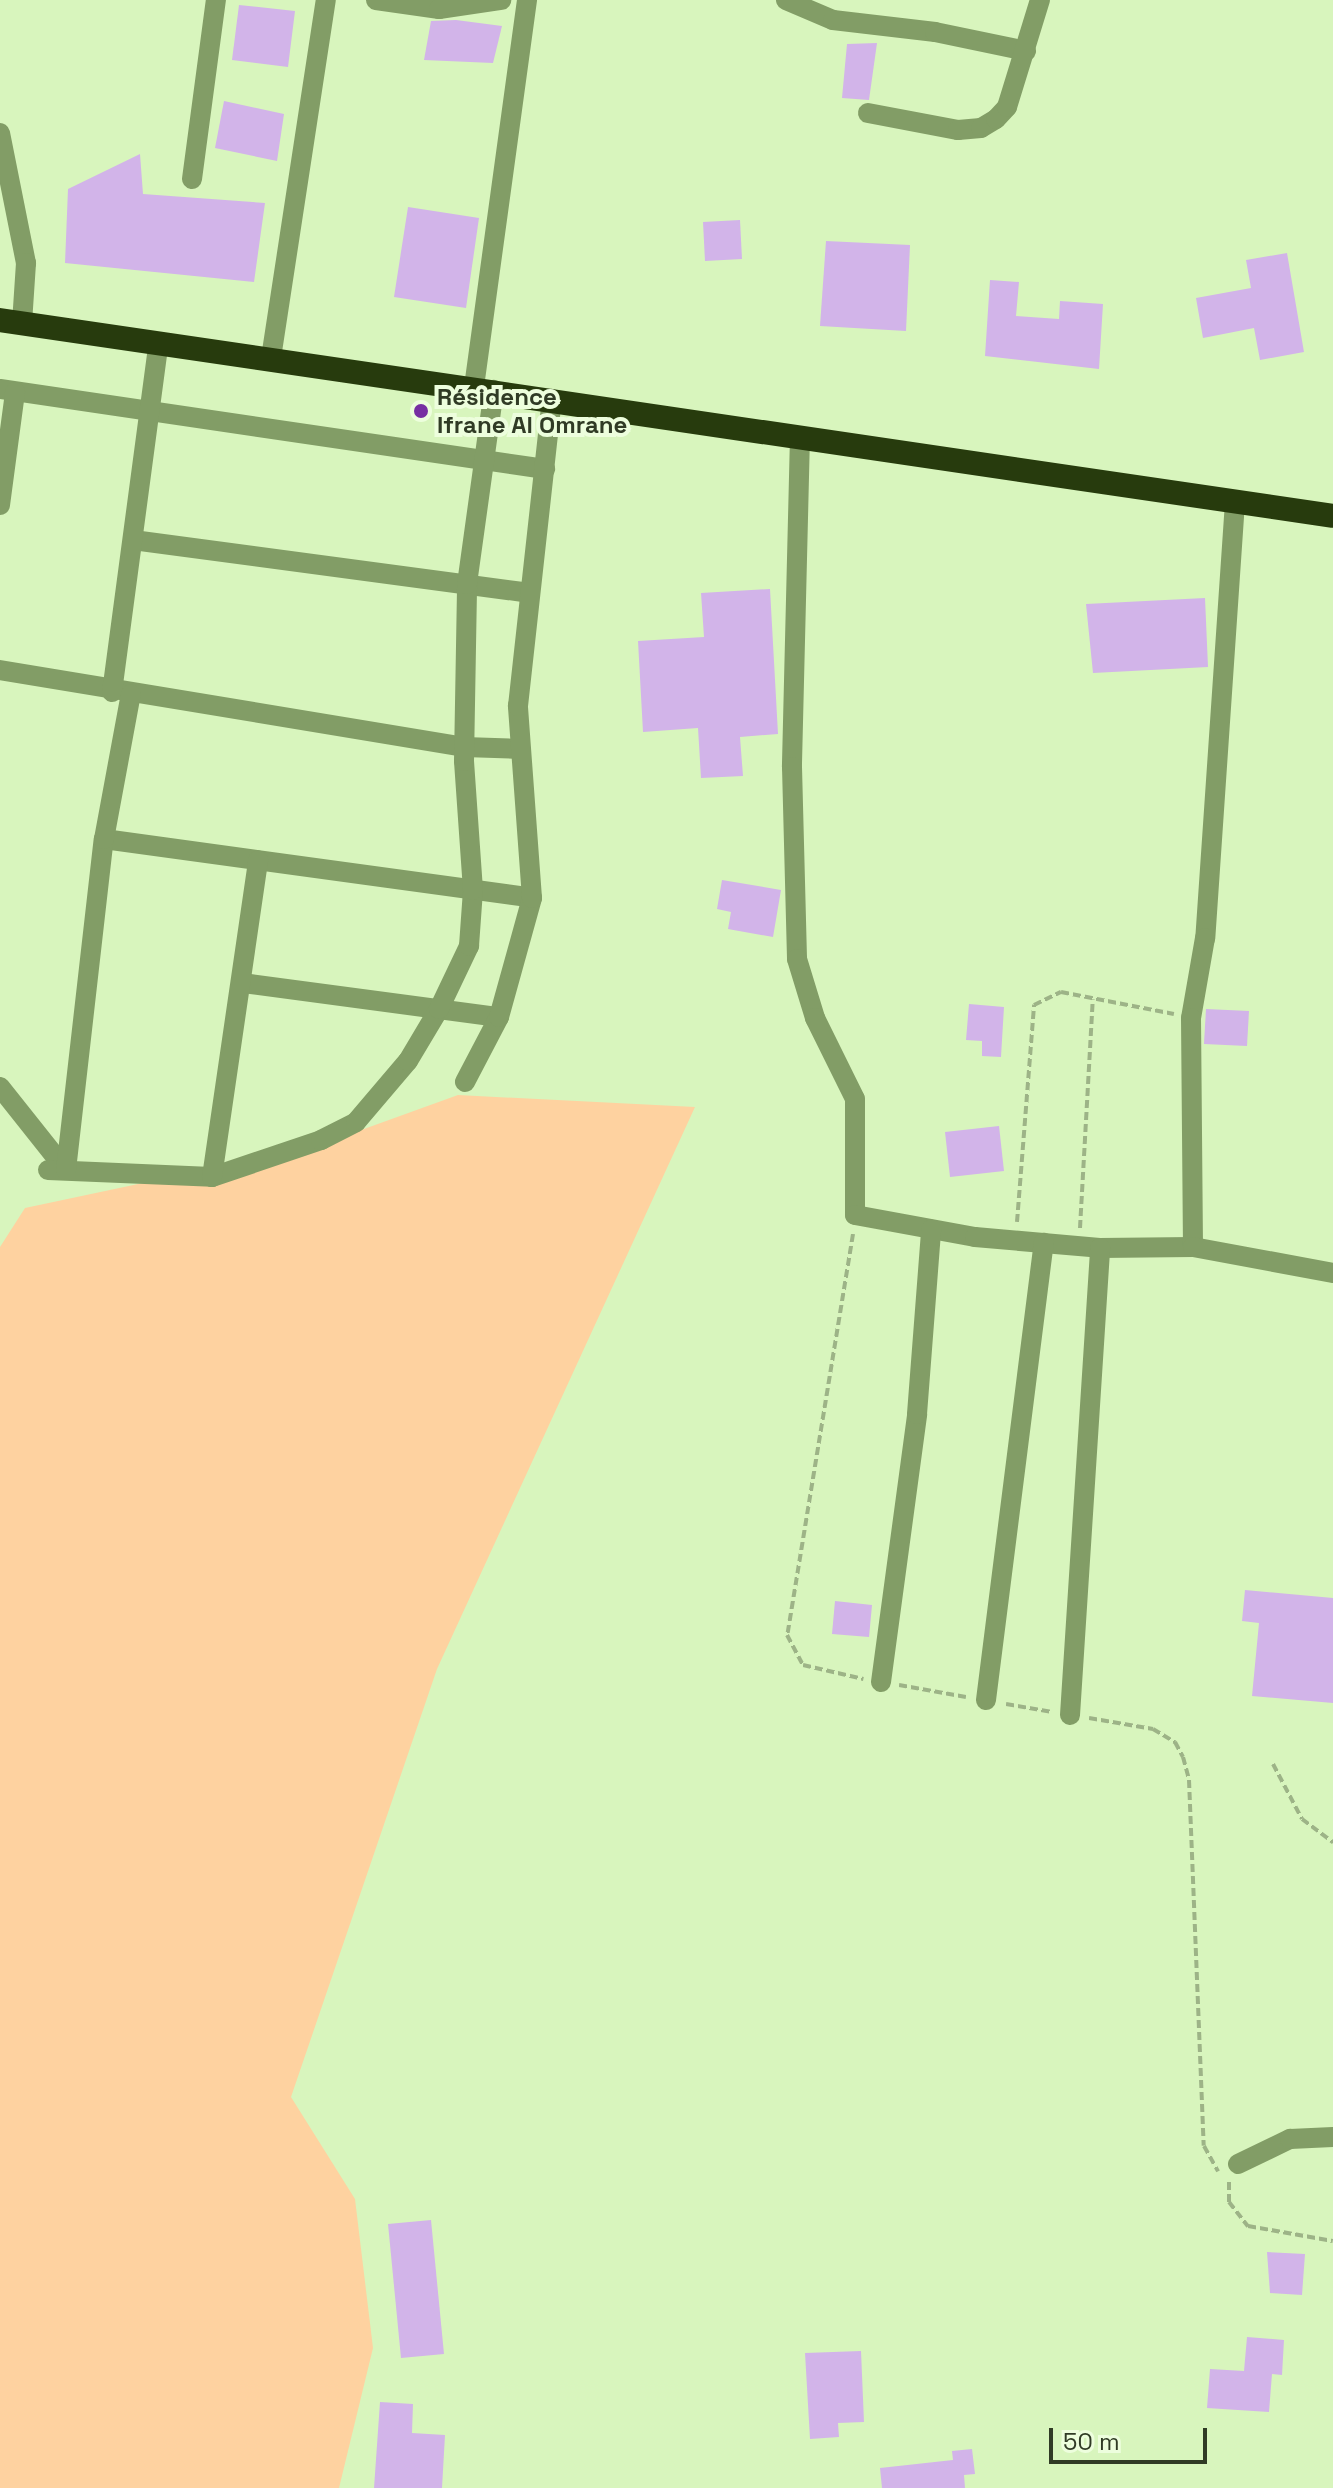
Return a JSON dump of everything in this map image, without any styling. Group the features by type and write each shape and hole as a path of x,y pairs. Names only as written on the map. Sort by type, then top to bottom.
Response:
{"highway":[{"path":"11,322 1333,516"}],"street":[{"path":"192,179 216,0"},
{"path":"271,358 326,0"},
{"path":"376,0 439,9 501,0"},
{"path":"0,1087 9,1109 57,1170 212,1177 321,1140 356,1122 408,1061 439,1009 469,946 473,890 464,747 467,584 484,460 484,389 527,0"},
{"path":"786,0 833,20 935,32 1026,51"},
{"path":"868,113 958,130 981,128 1007,107 1040,0"},
{"path":"0,133 26,263 11,322"},
{"path":"57,1170 122,693 133,540 159,342"},
{"path":"0,505 8,391 545,469"},
{"path":"465,1082 499,1017 532,898 520,749 528,593 552,399"},
{"path":"800,436 792,767 797,959 815,1018 855,1099 855,1215 931,1230 1015,1241 1090,1247 1193,1247 1333,1273"},
{"path":"1193,1247 1191,1018 1205,938 1235,502"},
{"path":"133,540 528,593"},
{"path":"0,670 122,693 464,747 520,749"},
{"path":"104,839 532,898"},
{"path":"212,1177 243,983 258,860"},
{"path":"243,983 499,1017"},
{"path":"881,1682 917,1414 931,1230"},
{"path":"986,1700 1044,1243"},
{"path":"1070,1715 1090,1247"},
{"path":"1238,2164 1290,2139 1333,2137"}],"path":[{"path":"1015,1241 1034,1005 1061,992 1191,1018"},
{"path":"1090,1247 1093,999"},
{"path":"1273,1764 1302,1819 1333,1842"},
{"path":"1238,2164 1229,2181 1229,2202 1238,2218 1248,2226 1333,2241"}],"shaded area":[{"path":"458,1095 695,1107 437,1669 291,2097 355,2199 373,2348 339,2488 0,2488 0,1247 25,1208 317,1146"}],"building":[{"path":"239,5 295,11 288,67 232,60"},
{"path":"456,20 502,26 493,63 424,60 431,21"},
{"path":"877,43 869,100 842,98 847,44"},
{"path":"224,101 284,114 277,161 215,148"},
{"path":"140,154 143,194 265,203 254,282 65,263 68,189"},
{"path":"408,207 479,218 466,308 394,297"},
{"path":"740,220 742,259 705,261 703,222"},
{"path":"826,241 910,245 906,331 820,326"},
{"path":"1287,253 1304,352 1260,360 1254,328 1203,338 1196,298 1251,288 1246,260"},
{"path":"990,280 1019,282 1016,316 1059,319 1060,301 1103,304 1099,369 985,356"},
{"path":"770,589 778,734 740,737 743,776 701,778 698,728 643,732 638,641 704,637 701,593"},
{"path":"1205,598 1208,667 1093,673 1086,604"},
{"path":"722,880 781,890 773,937 728,929 731,912 717,909"},
{"path":"969,1004 1004,1007 1001,1057 982,1056 982,1041 966,1040"},
{"path":"1206,1009 1249,1011 1247,1046 1204,1044"},
{"path":"999,1126 1004,1171 950,1177 945,1132"},
{"path":"1245,1590 1333,1598 1333,1703 1252,1696 1259,1623 1242,1621"},
{"path":"835,1601 872,1605 869,1637 832,1634"},
{"path":"431,2220 444,2354 401,2358 388,2224"},
{"path":"1267,2252 1305,2254 1302,2295 1270,2293"},
{"path":"1247,2337 1284,2340 1282,2375 1272,2374 1269,2412 1207,2408 1210,2369 1244,2371"},
{"path":"861,2351 864,2422 838,2423 839,2437 810,2439 805,2353"},
{"path":"380,2402 413,2404 412,2433 445,2435 442,2488 374,2488"},
{"path":"972,2449 975,2474 964,2475 965,2488 882,2488 880,2468 953,2460 952,2451"}],"place":[{"name":"Résidence Ifrane Al Omrane","path":"421,411"}]}
